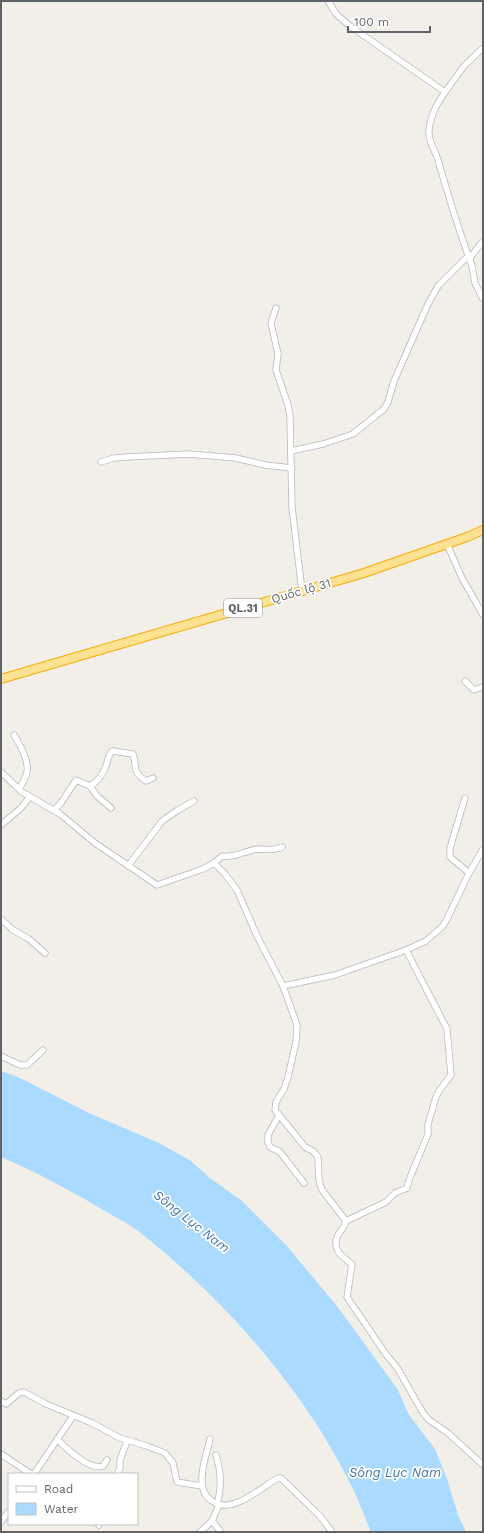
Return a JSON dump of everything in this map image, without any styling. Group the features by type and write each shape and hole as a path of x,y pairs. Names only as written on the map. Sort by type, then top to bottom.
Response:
{"highway":[{"name":"Quốc lộ 31","path":"1,679 364,573 483,530"}],"street":[{"path":"328,1 337,15 350,26 445,92"},
{"path":"483,48 464,66 445,92 431,117 429,132 430,140 472,266 475,283 483,299"},
{"path":"291,451 344,438 353,434 380,414 388,402 394,381 428,304 438,286 469,258 483,241"},
{"path":"276,308 271,323 278,354 276,370 288,405 290,417 292,507 302,591"},
{"path":"101,462 127,456 189,454 236,458 264,465 292,468"},
{"path":"447,544 462,578 483,615"},
{"path":"465,681 474,690 483,687"},
{"path":"14,735 25,757 28,768 19,790"},
{"path":"90,786 97,781 105,768 109,754 112,751 133,754 134,766 137,773 146,780 153,778"},
{"path":"1,772 29,798 54,810 95,843 158,885 203,869 214,863 222,856 230,857 256,850 278,849 282,847"},
{"path":"54,810 61,803 76,780 90,786 97,796 111,808"},
{"path":"1,825 20,809 29,798"},
{"path":"465,798 450,848 450,857 469,873"},
{"path":"128,866 162,821 194,801"},
{"path":"283,986 335,975 406,950 426,941 442,926 483,849"},
{"path":"214,863 225,874 237,890 257,936 283,986 291,1005 298,1030 288,1077 275,1106 275,1110 305,1147 313,1151 318,1157 319,1181 322,1190 346,1221"},
{"path":"1,919 13,930 28,939 45,953"},
{"path":"406,950 447,1029 451,1075 441,1088 436,1098 428,1124 428,1134 407,1188 395,1193 386,1202 346,1221 345,1226 338,1236 336,1244 338,1252 352,1264 347,1295 348,1300 384,1353 398,1369 428,1420 448,1432 483,1466"},
{"path":"1,1056 20,1065 27,1065 42,1050"},
{"path":"279,1115 268,1135 268,1142 270,1147 279,1151 283,1155 304,1183"},
{"path":"1,1401 6,1404 19,1393 24,1392 46,1404 92,1423 120,1438 165,1453 173,1463 177,1482 202,1486"},
{"path":"35,1473 73,1416"},
{"path":"57,1439 83,1461 95,1467 103,1466 107,1460"},
{"path":"210,1439 202,1472 202,1486 204,1494 207,1498 218,1504 228,1506 243,1500 278,1478 281,1478 320,1516 332,1532"},
{"path":"118,1473 120,1468 120,1460 127,1441"},
{"path":"1,1454 14,1461 30,1473"},
{"path":"200,1532 212,1521 218,1504 220,1490 219,1466 216,1455"},
{"path":"1,1522 8,1512"},
{"path":"212,1521 221,1532"}],"water":[{"name":"Sông Lục Nam","path":"1,1071 18,1077 89,1113 159,1143 191,1161 211,1179 241,1200 286,1245 337,1306 398,1390 409,1415 435,1449 447,1479 458,1515 466,1532 371,1532 351,1485 317,1426 282,1375 242,1327 198,1283 151,1241 134,1228 65,1188 1,1157"}]}
